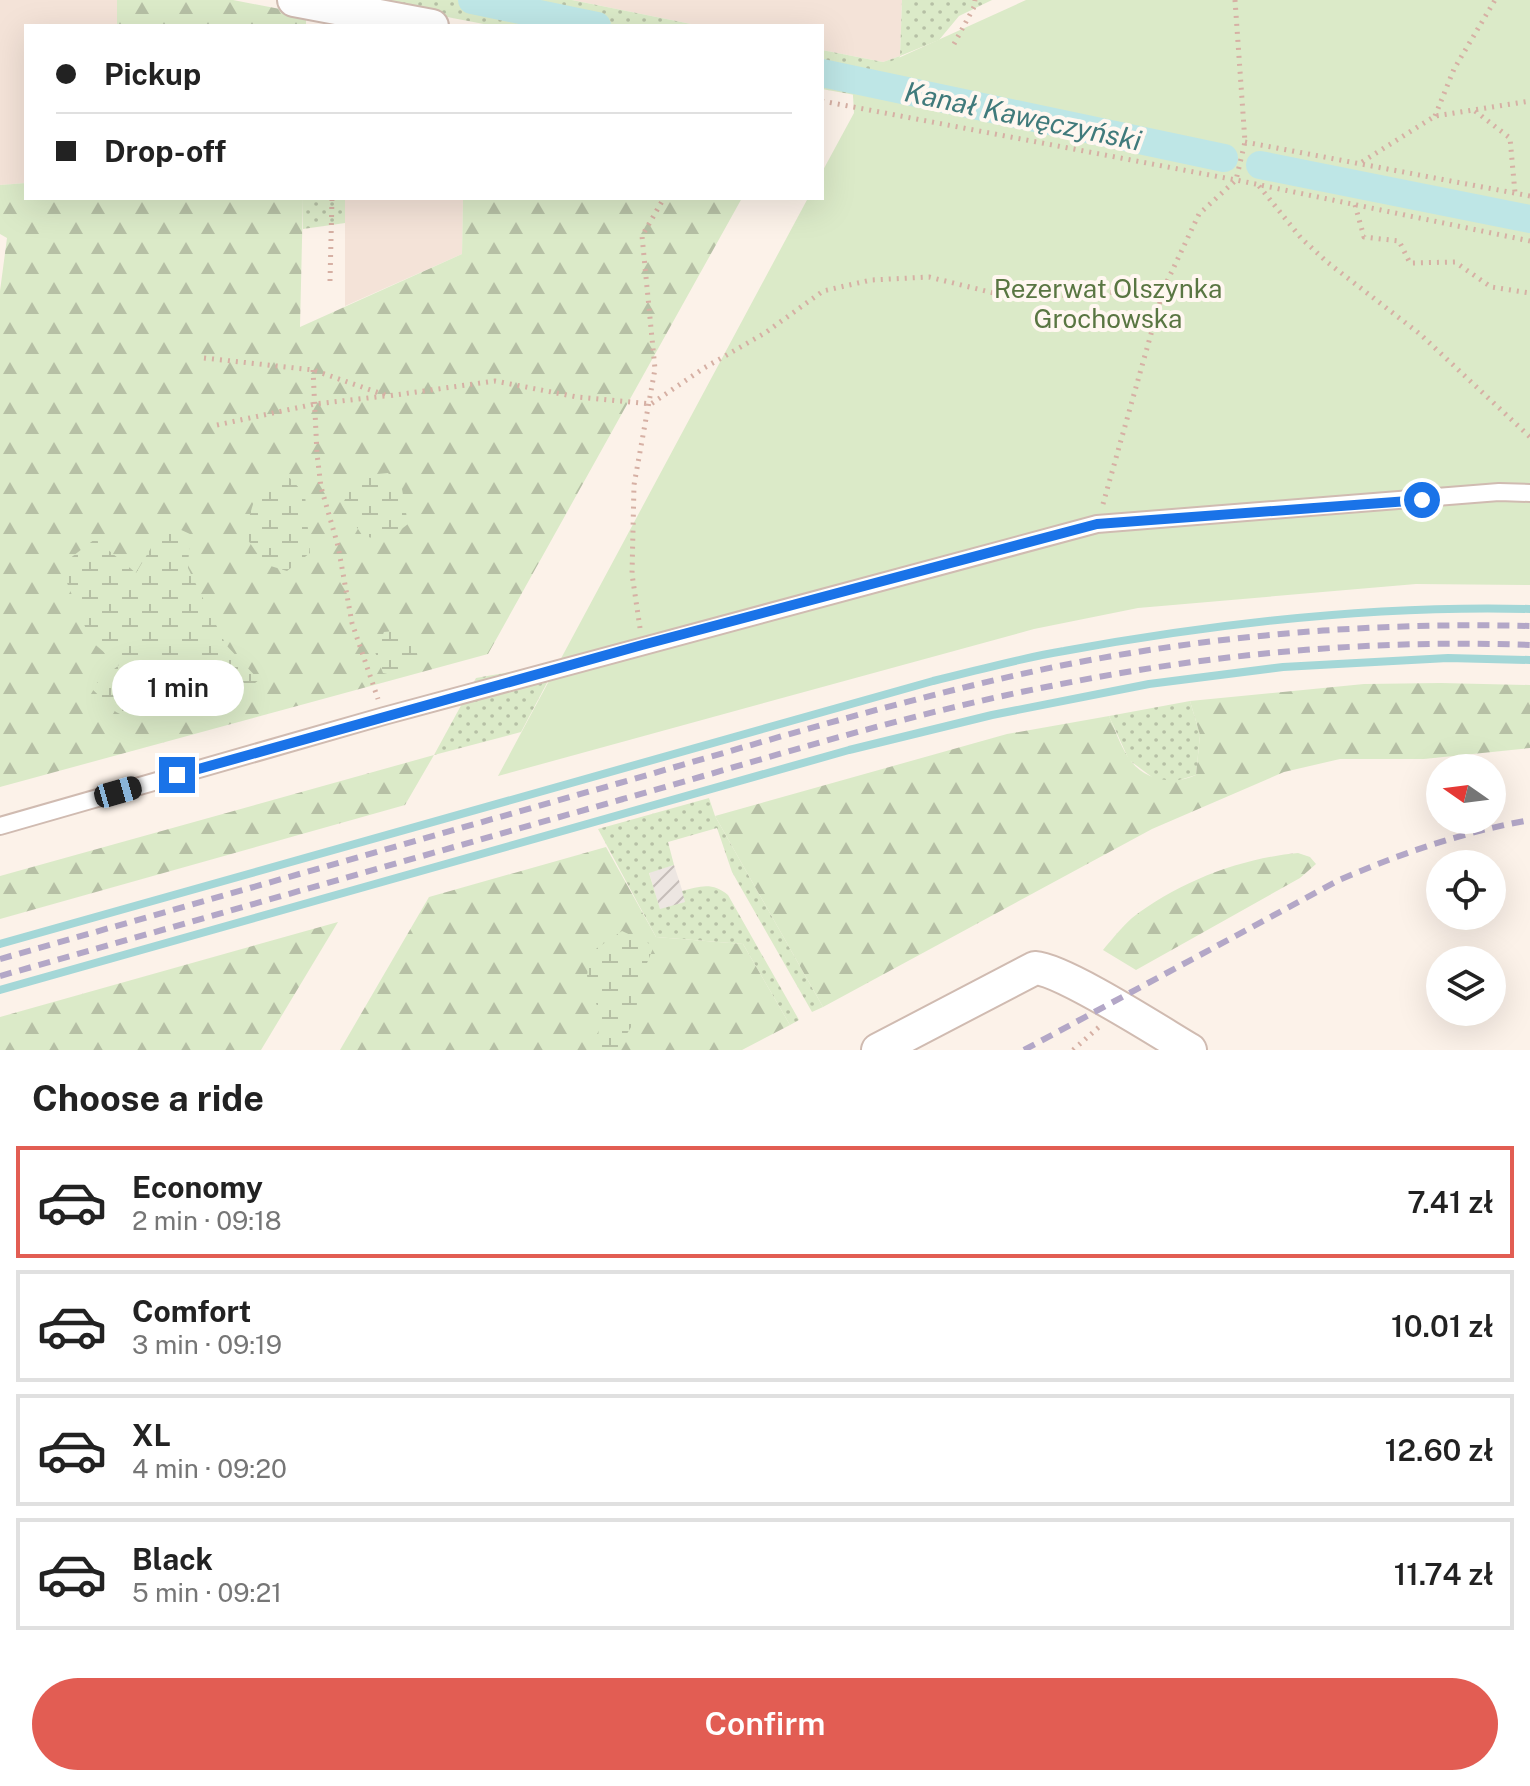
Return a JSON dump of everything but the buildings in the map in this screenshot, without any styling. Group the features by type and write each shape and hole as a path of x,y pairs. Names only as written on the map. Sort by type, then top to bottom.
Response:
{"street":[{"path":"294,0 421,24"},
{"path":"878,1050 1035,968 1047,970 1078,986 1190,1050"}],"lane":[{"path":"0,826 384,716 1097,524 1499,492 1530,493"}],"path":[{"path":"954,44 975,0"},
{"path":"1097,524 1164,288 1199,214 1236,180 1245,142 1235,0"},
{"path":"1435,116 1454,69 1495,0"},
{"path":"824,101 1236,180 1530,241"},
{"path":"1361,163 1435,116 1530,101"},
{"path":"1473,110 1510,138 1515,193"},
{"path":"1245,142 1530,196"},
{"path":"1258,185 1301,238 1420,334 1530,437"},
{"path":"330,281 332,200"},
{"path":"642,645 632,574 634,485 655,369 642,236 663,200"},
{"path":"1355,205 1364,237 1399,241 1410,263 1455,262 1491,287 1530,293"},
{"path":"217,425 315,404 495,381 577,397 651,404 704,368 765,333 823,291 871,280 929,277 1006,296 1079,295 1164,288"},
{"path":"204,358 313,370 388,396"},
{"path":"313,370 321,487 338,546 352,623 384,716"}],"shaded area":[{"path":"0,0 117,0 117,24 24,24 24,183 0,185"},
{"path":"572,0 902,0 900,56 883,62 824,50 824,24 691,24"},
{"path":"345,200 463,200 462,254 345,306"},
{"path":"674,865 686,902 660,910 649,872"}],"green space":[{"path":"117,0 233,0 306,14 306,24 117,24"},
{"path":"359,0 572,0 691,24 484,24"},
{"path":"902,0 992,0 959,16 939,40 900,56"},
{"name":"Rezerwat Olszynka Grochowska","path":"1026,0 1530,0 1530,585 1416,584 1138,608 1034,629 498,776 807,200 824,200 824,168 854,113 852,79"},
{"path":"824,50 883,62 900,56 888,101 824,89"},
{"path":"24,183 24,200 303,200 300,327 462,254 463,200 741,200 488,654 0,787 0,291 7,238 0,234 0,185"},
{"path":"303,200 345,200 345,223 303,229"},
{"path":"282,470 305,494 310,553 287,571 264,564 244,534 254,501"},
{"path":"388,473 402,489 408,524 385,542 362,535 342,505 357,476"},
{"path":"166,523 190,534 188,568 226,645 259,680 212,716 178,707 156,681 129,689 136,722 116,712 91,688 119,665 91,641 60,566 95,539 136,573"},
{"path":"404,630 416,646 419,667 400,677 383,673 375,652 384,632"},
{"path":"557,664 521,732 434,755 476,678"},
{"path":"1364,684 1530,685 1530,748 1472,754 1426,754 1424,759 1340,759 1284,772 1152,829 823,1007 715,816 1007,734 1109,716 1122,747 1134,765 1150,776 1178,780 1196,775 1200,735 1190,701"},
{"path":"1190,701 1200,735 1196,775 1173,782 1156,780 1129,760 1109,716"},
{"path":"434,755 405,805 0,919 0,876"},
{"path":"709,798 715,816 823,1007 812,1012 732,872 717,828 668,842 674,865 649,873 660,909 685,902 682,891 695,888 712,887 728,895 799,1020 790,1025 743,944 656,937 598,829"},
{"path":"606,847 656,937 743,944 790,1025 742,1050 340,1050 429,897"},
{"path":"1298,853 1310,857 1316,864 1300,878 1136,970 1103,950 1132,918 1169,893 1233,866"},
{"path":"338,922 261,1050 0,1050 0,1017"},
{"path":"622,931 654,946 638,985 636,1019 617,1050 597,1050 600,1015 587,976 590,953"}],"waterway":[{"name":"Kanał Kawęczyński","path":"472,0 587,24"},
{"name":"Kanał Kawęczyński","path":"824,73 1224,158"},
{"name":"Kanał Kawęczyński","path":"1260,165 1530,219"},
{"path":"0,944 933,681 1031,657 1179,632 1296,618 1413,610 1530,609"},
{"path":"0,990 849,750 992,715 1149,684 1283,667 1448,658 1530,660"}],"railway":[{"path":"0,959 836,721 1059,666 1176,646 1293,633 1412,626 1530,626"},
{"path":"0,976 836,738 997,697 1170,665 1289,651 1409,644 1530,645"},
{"path":"1024,1050 1339,880 1433,844 1530,820"}],"route":[{"path":"177,775 642,645 1097,524 1422,500"}]}
